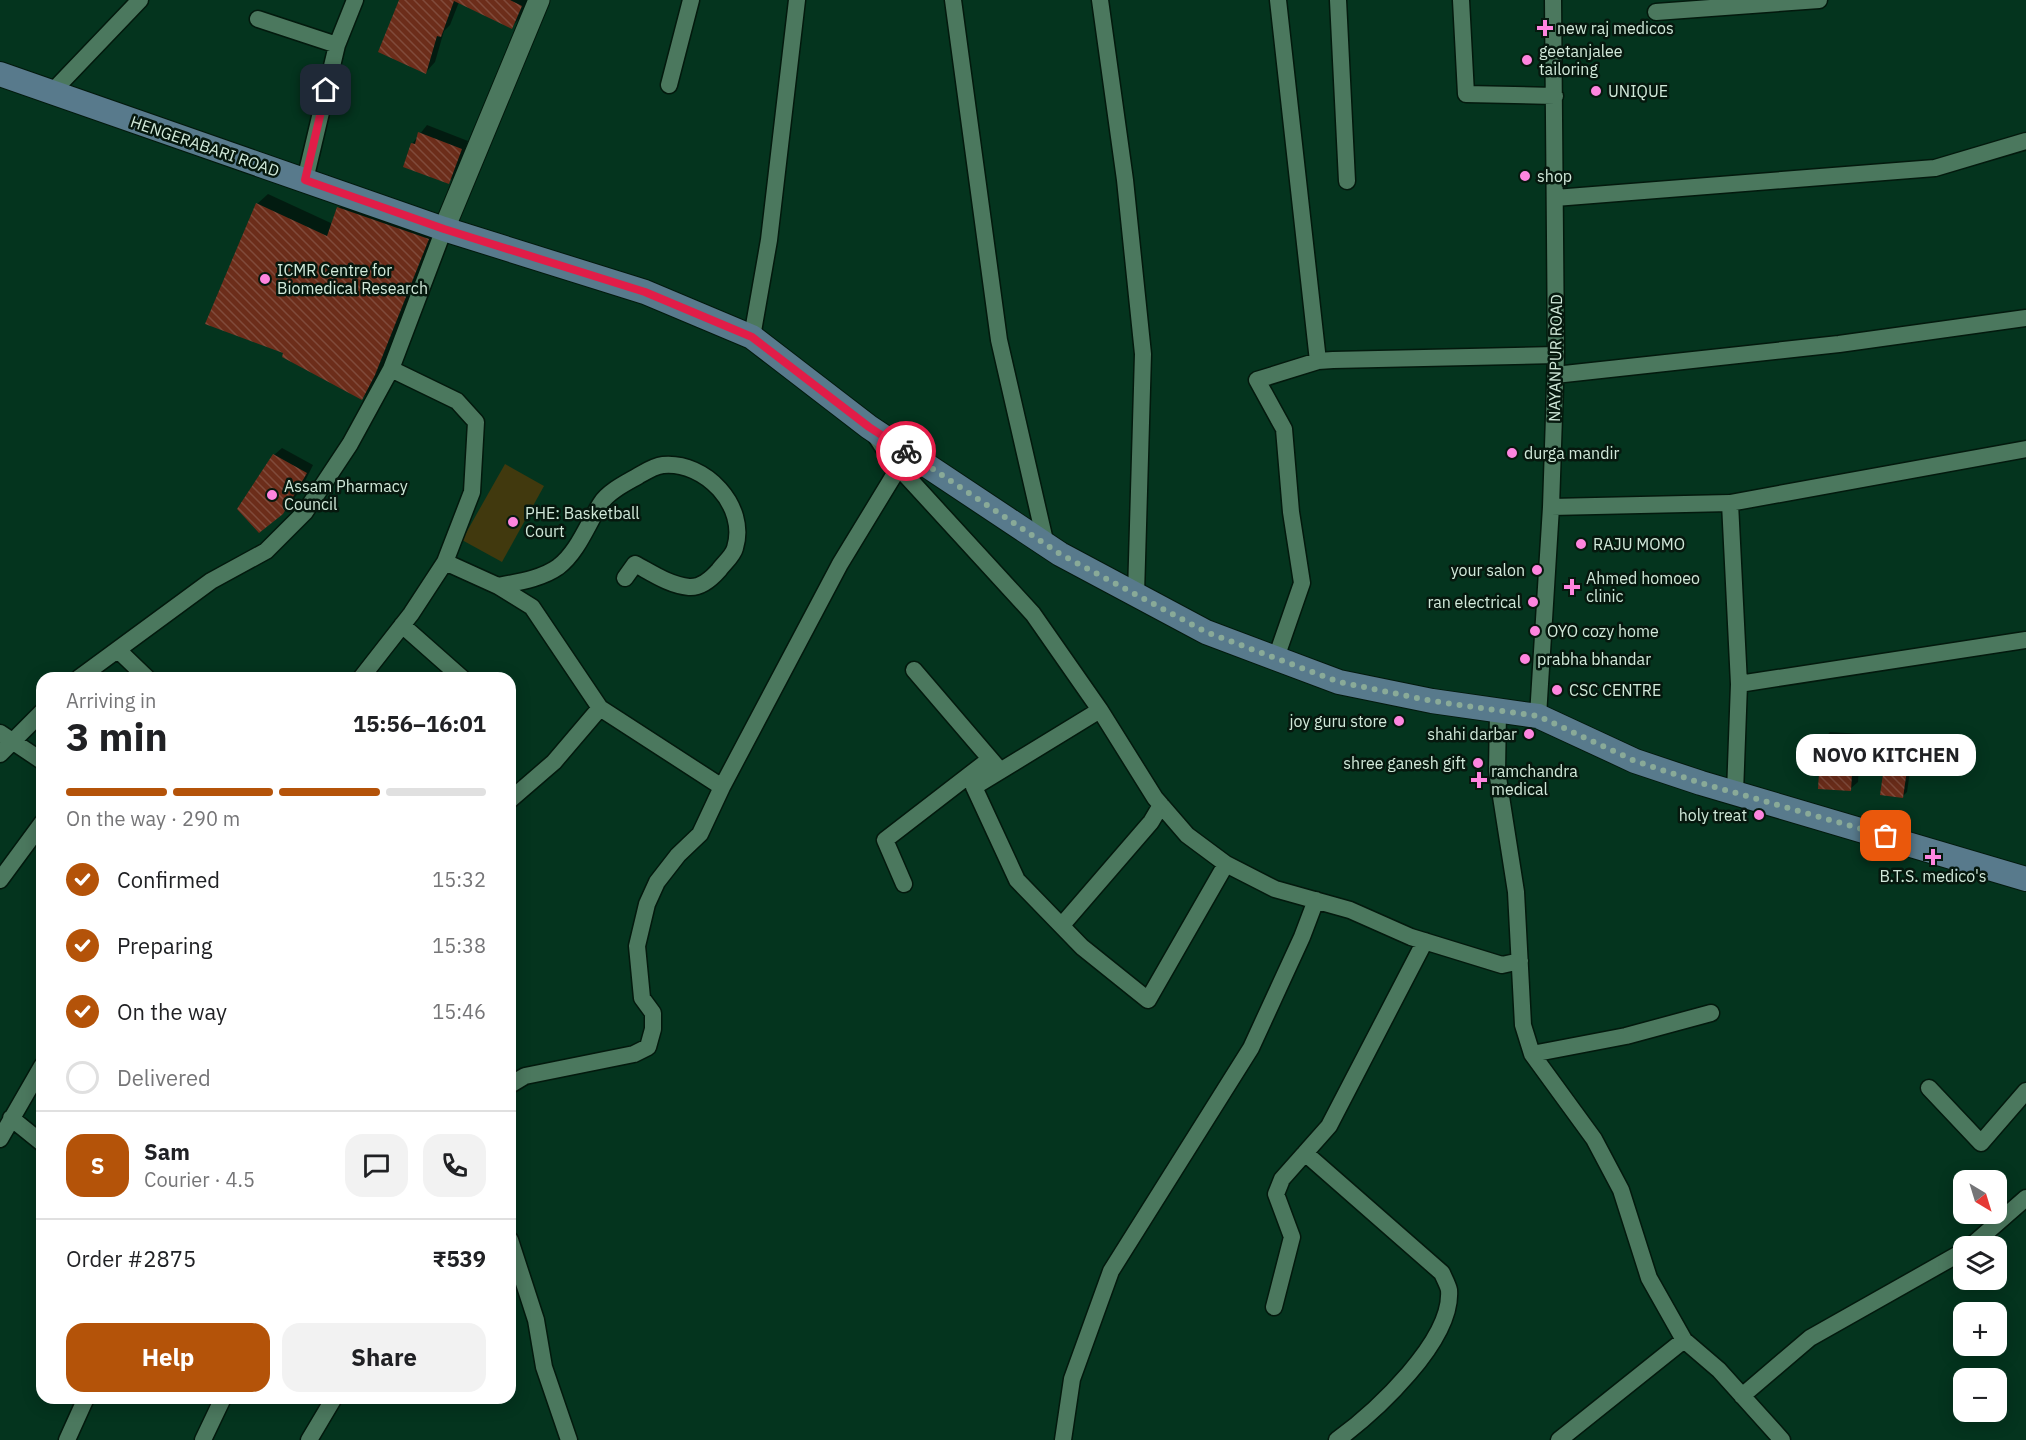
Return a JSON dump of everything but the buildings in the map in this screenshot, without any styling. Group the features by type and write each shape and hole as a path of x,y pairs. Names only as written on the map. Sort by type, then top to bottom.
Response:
{"main road":[{"name":"HENGERABARI ROAD","path":"0,74 444,229 645,292 752,337 869,427 1046,544 1206,632 1339,682 1498,712 1538,716 1635,761 1735,793 2022,873"}],"street":[{"path":"52,92 140,0"},
{"path":"305,180 337,45 355,0"},
{"path":"86,672 212,581 266,551 305,512 351,444 391,369 444,229 539,0"},
{"path":"669,84 691,0"},
{"path":"752,337 769,240 797,0"},
{"path":"953,0 999,340 1046,544"},
{"path":"1100,0 1125,180 1143,354 1141,490 1136,594"},
{"path":"1278,0 1318,362"},
{"path":"1338,0 1347,181"},
{"path":"1461,0 1466,94 1554,96"},
{"name":"NAYANPUR ROAD","path":"1538,716 1551,507 1556,355 1553,0"},
{"path":"1656,12 1819,0"},
{"path":"258,19 337,45"},
{"path":"1555,198 1935,168 2026,141"},
{"path":"1555,375 1839,344 2026,318"},
{"path":"1276,658 1302,584 1284,429 1257,380 1318,362 1556,355"},
{"path":"366,672 402,625 445,562 472,492 476,422 457,401 391,369"},
{"path":"869,427 899,467 1033,614 1100,710 1161,805 1187,835 1226,864 1275,889 1350,910 1425,941 1502,965 1520,961"},
{"path":"1551,507 1730,503 2026,449"},
{"path":"498,586 529,580 558,566 582,536 602,501 615,490 651,469 663,465 700,472 717,486 728,500 738,526 735,550 711,580 691,587 668,582 634,564 625,578"},
{"path":"516,1081 525,1076 634,1054 648,1047 653,1029 653,1013 642,998 637,946 647,904 657,882 678,855 700,834 722,787 840,564 899,467"},
{"path":"1730,503 1739,684 1735,793"},
{"path":"445,562 498,586 532,607 600,708 722,787"},
{"path":"402,625 455,672"},
{"path":"1739,684 2026,640"},
{"path":"118,650 141,672"},
{"path":"914,670 995,765"},
{"path":"516,795 554,762 600,708"},
{"path":"904,884 885,840 995,765 1100,710"},
{"path":"1498,712 1497,771 1516,892 1523,1025 1532,1054 1594,1139 1621,1190 1649,1278 1684,1340 1719,1370 1782,1440"},
{"path":"36,717 4,743 36,758"},
{"path":"995,765 974,787 1017,880 1082,947 1148,1000 1226,864"},
{"path":"1062,925 1151,822 1161,805"},
{"path":"0,880 36,832"},
{"path":"1063,1440 1072,1379 1111,1271 1251,1048 1302,937 1316,900"},
{"path":"1274,1307 1292,1237 1276,1194 1282,1179 1329,1126 1425,941"},
{"path":"1532,1054 1626,1036 1711,1013"},
{"path":"0,1139 36,1076"},
{"path":"1929,1088 1980,1143 2026,1091"},
{"path":"11,1118 36,1138"},
{"path":"1305,1153 1442,1273 1449,1289 1444,1321 1430,1347 1368,1417 1337,1440"},
{"path":"1982,1236 2026,1198"},
{"path":"1742,1396 1810,1338 1953,1257"},
{"path":"516,1258 536,1320 544,1367 569,1440"},
{"path":"1559,1440 1684,1340"},
{"path":"67,1440 83,1404"},
{"path":"202,1440 221,1404"},
{"path":"309,1440 330,1404"}],"shaded area":[{"path":"505,464 544,486 502,562 462,540"}],"way so far":[{"path":"906,451 1060,554 1206,632 1339,682 1432,701 1538,716 1635,761 1701,783 1886,836"}],"place":[{"name":"new raj medicos","path":"1545,28"},
{"name":"geetanjalee tailoring","path":"1527,60"},
{"name":"UNIQUE","path":"1596,91"},
{"name":"shop","path":"1525,176"},
{"name":"ICMR Centre for Biomedical Research","path":"265,279"},
{"name":"durga mandir","path":"1512,453"},
{"name":"Assam Pharmacy Council","path":"272,495"},
{"name":"PHE: Basketball Court","path":"513,522"},
{"name":"RAJU MOMO","path":"1581,544"},
{"name":"your salon","path":"1537,570"},
{"name":"Ahmed homoeo clinic","path":"1572,587"},
{"name":"ran electrical","path":"1533,602"},
{"name":"OYO cozy home","path":"1535,631"},
{"name":"prabha bhandar","path":"1525,659"},
{"name":"CSC CENTRE","path":"1557,690"},
{"name":"joy guru store","path":"1399,721"},
{"name":"shahi darbar","path":"1529,734"},
{"name":"shree ganesh gift","path":"1478,763"},
{"name":"ramchandra medical","path":"1479,780"},
{"name":"holy treat","path":"1759,815"},
{"name":"NOVO KITCHEN","path":"1886,836"},
{"name":"B.T.S. medico's","path":"1933,857"}],"route":[{"path":"326,90 305,180 444,229 645,292 752,337 869,427 906,451"}]}
